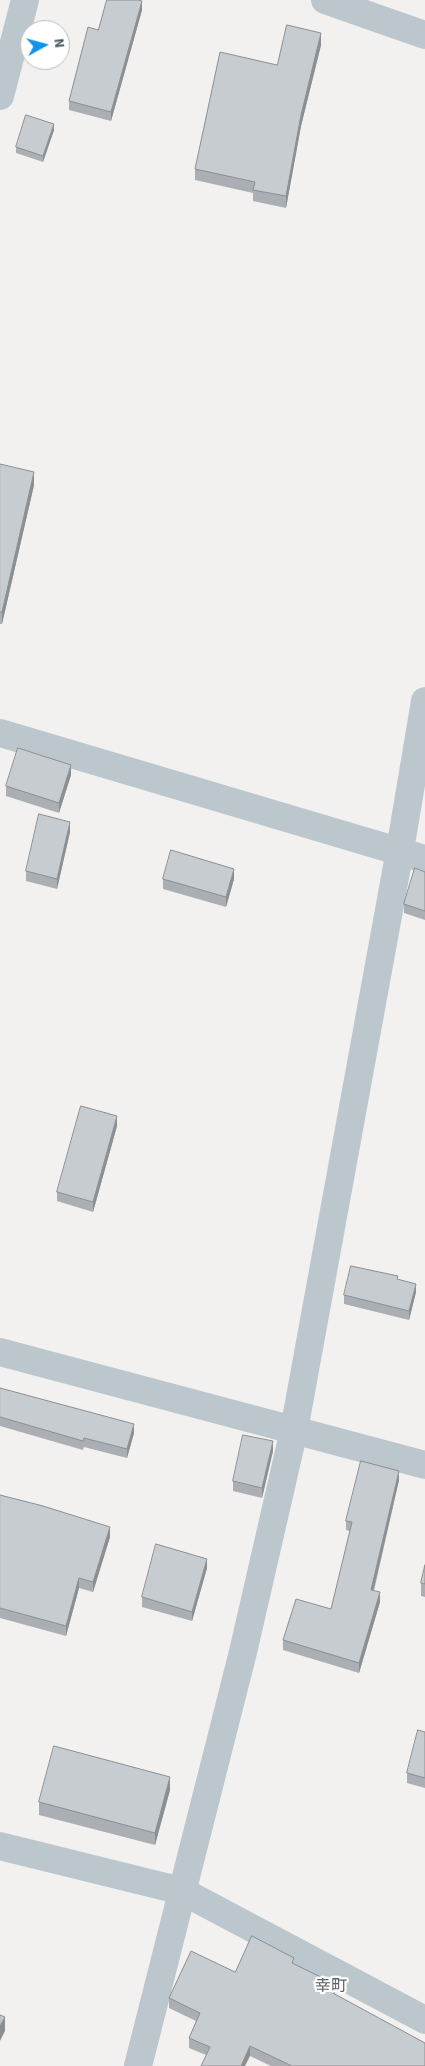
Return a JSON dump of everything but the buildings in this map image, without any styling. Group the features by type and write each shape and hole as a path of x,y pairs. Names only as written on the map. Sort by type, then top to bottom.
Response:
{"street":[{"path":"0,96 25,0"},
{"path":"325,0 425,35"},
{"path":"138,2066 243,1652 294,1430 400,850 425,701"},
{"path":"0,733 400,850 425,859"},
{"path":"0,1352 425,1465"},
{"path":"0,1846 182,1891 423,2014"}],"district":[{"name":"幸町","path":"331,1987"}]}
